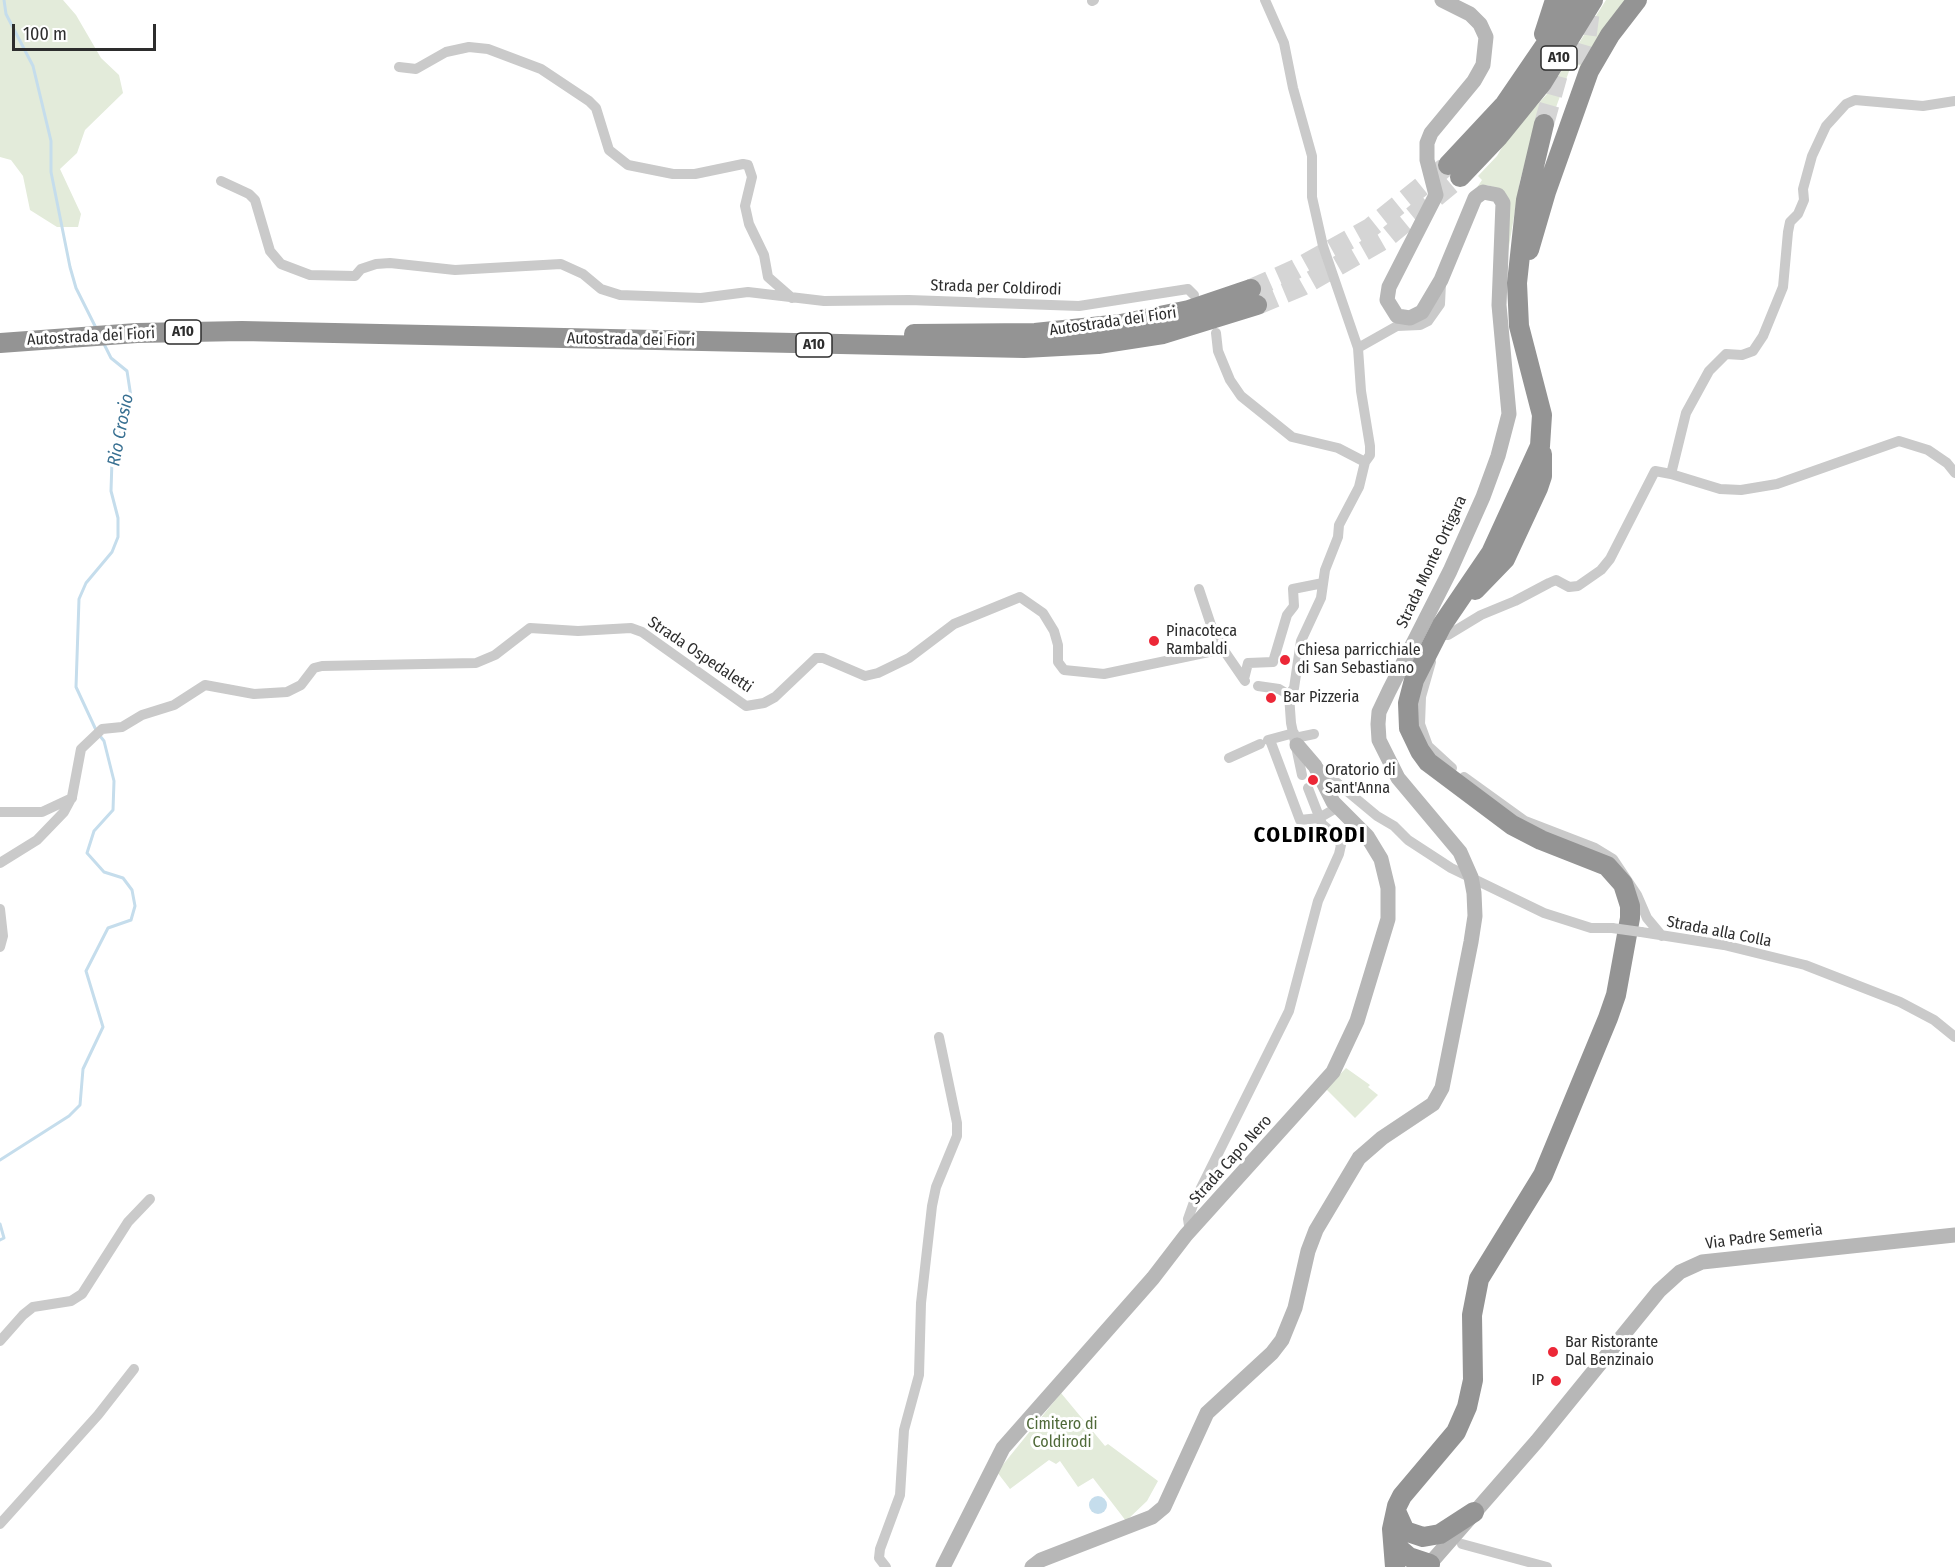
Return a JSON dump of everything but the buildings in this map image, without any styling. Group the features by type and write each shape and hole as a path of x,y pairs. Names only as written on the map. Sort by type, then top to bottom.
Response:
{"highway":[{"path":"1522,80 1547,28 1555,0"},
{"name":"A10","path":"1576,0 1522,80 1454,171 1499,136 1542,83 1593,0"},
{"path":"1517,306 1536,225 1589,71 1611,34 1637,0"},
{"path":"1520,237 1578,64"},
{"path":"1395,1567 1392,1528 1402,1496 1456,1432 1467,1407 1473,1380 1472,1315 1479,1279 1543,1175 1616,995 1630,918 1630,906 1623,884 1607,866 1540,840 1512,825 1428,762 1408,728 1410,691 1434,639 1454,607 1491,576 1505,559 1538,488 1542,465 1540,446 1542,415 1519,326 1517,266 1529,179 1544,124"},
{"name":"Autostrada dei Fiori","path":"0,330 135,321 304,320 1000,334 1070,330 1147,320 1254,297 1163,334 1098,344 1035,348 242,331 138,333 0,343"},
{"path":"1396,1511 1401,1526 1412,1535 1428,1565"},
{"path":"1412,1535 1423,1537 1440,1534 1474,1512"},
{"path":"1394,1544 1409,1557 1428,1565"}],"main road":[{"name":"Strada Monte Ortigara","path":"1032,1567 1041,1560 1152,1517 1164,1507 1207,1413 1282,1340 1296,1308 1308,1251 1316,1230 1359,1158 1382,1138 1433,1104 1442,1088 1471,942 1474,916 1471,877 1460,852 1398,778 1379,740 1379,712 1483,497 1498,456 1509,414 1500,306 1503,203 1498,195 1483,192 1475,198 1441,280 1430,302 1417,316 1410,318 1397,316 1388,307 1389,287 1436,195 1427,160 1427,143 1431,133 1474,81 1484,65 1486,36 1480,24 1470,14 1442,0"},
{"name":"Strada Capo Nero","path":"943,1567 1003,1448 1154,1278 1190,1232 1333,1072 1357,1021 1388,919 1388,888 1381,859 1367,836 1338,807 1315,766 1295,739"},
{"name":"Via Padre Semeria","path":"1428,1565 1522,1457 1659,1291 1680,1272 1702,1262 1955,1235"}],"street":[{"path":"1265,0 1284,43 1293,88 1312,156 1312,197 1323,246 1358,348 1361,391 1370,446 1370,455 1365,462 1359,487 1339,525 1338,537 1323,583 1321,597 1301,641 1294,687 1289,695 1302,775"},
{"path":"399,67 416,69 446,52 469,47 488,49 541,69 590,101 596,108 609,150 628,165 673,174 702,173 743,164 748,165 752,177 745,206 749,224 764,255 768,278 793,298"},
{"path":"1671,474 1686,413 1709,371 1726,354 1742,355 1753,351 1762,336 1783,287 1790,222 1801,208 1803,189 1812,156 1826,126 1846,104 1855,100 1923,105 1955,100"},
{"name":"Strada per Coldirodi","path":"221,181 249,194 255,200 270,251 280,264 310,276 355,276 361,269 376,264 390,263 455,270 561,264 583,274 601,289 620,295 701,298 748,292 866,303 909,300 1079,306 1188,289 1194,294"},
{"path":"1358,348 1397,326 1420,325 1428,321 1440,304 1441,280"},
{"path":"1216,333 1218,351 1230,380 1241,396 1292,437 1338,448 1365,462"},
{"path":"1662,936 1647,918 1637,895 1613,859 1595,848 1525,821 1442,761 1428,746 1420,724 1421,697 1431,663 1445,635 1481,615 1556,580 1569,586 1589,580 1610,559 1655,471 1720,489 1741,490 1777,484 1899,441 1928,450 1947,463 1955,473"},
{"path":"1250,683 1248,663 1273,662 1287,615 1294,606 1293,589 1323,583"},
{"path":"1199,589 1210,625 1223,650 1250,683 1279,689 1289,695"},
{"name":"Strada Ospedaletti","path":"72,797 78,756 87,741 102,729 115,729 142,715 174,705 205,685 254,694 287,692 301,686 314,668 322,666 476,663 495,655 530,628 578,631 631,628 642,632 746,706 764,703 775,697 816,657 855,673 878,674 909,658 954,624 1020,597 1043,613 1054,630 1058,645 1058,662 1064,670 1104,674 1223,650"},
{"path":"1413,644 1425,630"},
{"path":"1229,758 1266,741 1295,739 1314,734"},
{"path":"1266,741 1300,820 1319,818 1338,807"},
{"name":"Strada alla Colla","path":"1315,766 1336,780 1377,816 1394,826 1408,840 1471,877 1544,913 1591,928 1612,928 1724,945 1805,965 1900,1002 1934,1020 1955,1036"},
{"path":"1190,1232 1188,1219 1194,1202 1289,1011 1318,901 1339,854 1341,845 1336,836 1319,818 1308,788"},
{"path":"0,812 46,811 72,797"},
{"path":"0,863 37,840 64,812 72,797"},
{"path":"0,909 3,936 0,947"},
{"path":"886,1567 879,1558 880,1549 900,1495 904,1430 919,1375 921,1303 928,1263 932,1206 936,1187 957,1136 957,1123 939,1037"},
{"path":"0,1341 22,1315 33,1306 71,1301 82,1294 128,1221 150,1199"},
{"path":"0,1524 92,1422 134,1369"},
{"path":"1462,1544 1547,1567"}],"green space":[{"path":"0,0 63,0 76,15 101,58 119,75 123,93 85,130 77,153 60,169 81,214 78,227 57,227 30,210 23,176 11,160 0,157"},
{"path":"1606,0 1631,0 1585,67 1572,63 1550,124 1537,119 1520,181 1505,270 1500,189 1487,185 1476,189 1482,180 1478,176 1497,156 1508,137 1547,94"},
{"path":"1346,1068 1370,1085 1368,1087 1378,1095 1355,1118 1326,1089"},
{"name":"Cimitero di Coldirodi","path":"1061,1393 1105,1446 1108,1444 1158,1481 1147,1501 1126,1521 1093,1478 1078,1487 1060,1461 1056,1464 1049,1460 1010,1489 997,1472"}],"water":[{"path":"1098,1496 1104,1499 1107,1505 1104,1511 1098,1514 1092,1511 1089,1505 1092,1499"}],"waterway":[{"name":"Rio Crosio","path":"4,0 6,14 33,66 51,141 51,172 70,267 76,288 97,330"},
{"name":"Rio Crosio","path":"96,730 76,687 79,599 86,583 112,552 118,537 118,518 111,491 112,460 131,397 127,371 111,358 104,344"},
{"name":"Rio Crosio","path":"0,1160 69,1116 80,1105 83,1069 103,1027 86,971 108,928 131,920 135,906 132,890 123,878 104,872 87,853 94,831 113,810 114,781 104,741 100,736"},
{"name":"Rio Crosio","path":"0,1224 4,1238 0,1240"}],"tunnel":[{"path":"1579,64 1586,40 1591,3"},
{"path":"1544,124 1565,49"},
{"path":"1251,289 1296,269 1370,228 1448,165"},
{"path":"1257,305 1302,286 1385,239 1460,177"}],"place":[{"name":"Pinacoteca Rambaldi","path":"1154,641"},
{"name":"Chiesa parricchiale di San Sebastiano","path":"1285,660"},
{"name":"Bar Pizzeria","path":"1271,698"},
{"name":"Oratorio di Sant'Anna","path":"1313,780"},
{"name":"Bar Ristorante Dal Benzinaio","path":"1553,1352"},
{"name":"IP","path":"1556,1381"}],"district":[{"name":"COLDIRODI","path":"1310,836"}]}
